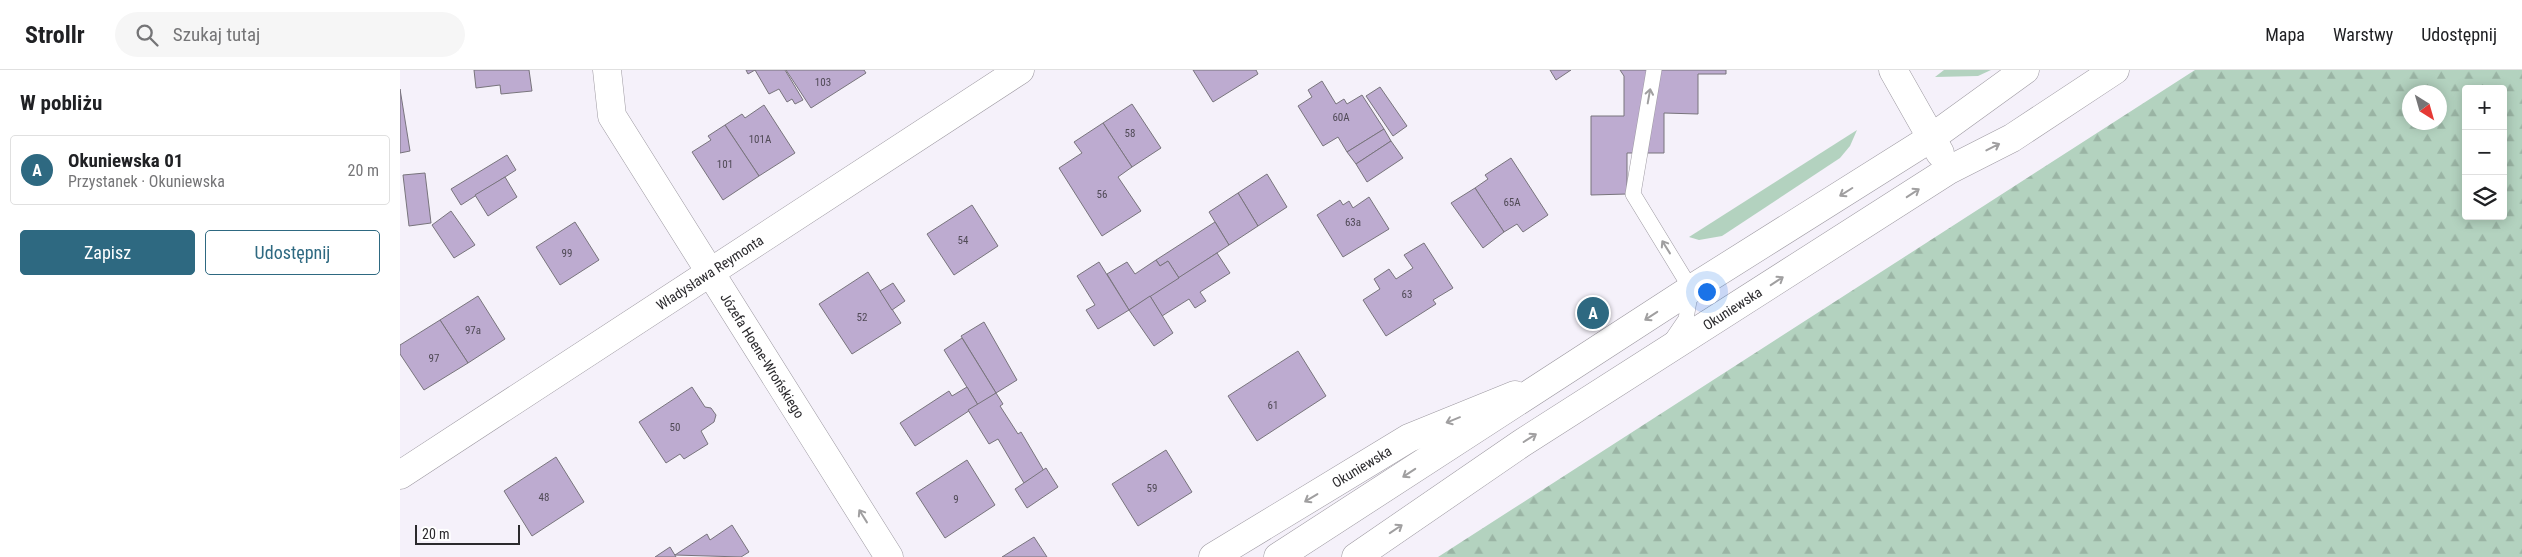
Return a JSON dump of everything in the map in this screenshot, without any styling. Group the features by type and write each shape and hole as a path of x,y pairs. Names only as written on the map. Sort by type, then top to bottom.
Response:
{"main road":[{"name":"Józefa Hoene-Wrońskiego","path":"607,70 612,116 889,557"},
{"name":"Władysława Reymonta","path":"400,475 1020,70"},
{"path":"1893,70 1949,170"},
{"name":"Okuniewska","path":"1278,557 1692,289 1931,138 2025,70"},
{"name":"Okuniewska","path":"1356,557 1522,443 1949,170 2012,138 2114,70"},
{"name":"Okuniewska","path":"1213,557 1409,438 1547,383"}],"lane":[{"path":"1654,70 1633,194 1692,289 1686,319 1662,354"}],"green space":[{"path":"1944,70 1991,70 1978,76 1935,77"},
{"path":"2195,70 2522,70 2522,557 1438,557"},
{"path":"1857,130 1850,146 1840,158 1722,236 1699,240 1689,237"}],"building":[{"path":"474,70 529,70 532,91 501,94 500,85 476,88"},
{"path":"746,70 755,70 748,74"},
{"path":"755,70 785,70 803,100 795,104 792,99 787,102 779,89 769,94"},
{"path":"786,70 864,70 866,73 811,108"},
{"path":"1193,70 1256,70 1258,74 1213,102"},
{"path":"1550,70 1571,70 1556,80"},
{"path":"1620,70 1726,70 1726,74 1698,74 1698,114 1664,113 1664,153 1627,153 1627,194 1591,195 1591,116 1624,116 1624,76"},
{"path":"1322,81 1336,104 1344,99 1347,104 1362,95 1384,129 1347,152 1338,137 1323,146 1298,106 1312,97 1308,90"},
{"path":"1380,87 1407,126 1393,136 1366,96"},
{"path":"400,89 410,151 400,153"},
{"path":"1132,104 1161,148 1132,167 1103,123"},
{"path":"764,105 795,153 759,176 725,125 742,114 745,118"},
{"path":"1103,123 1132,167 1118,177 1141,211 1102,236 1059,168 1082,153 1074,142"},
{"path":"725,125 759,176 723,200 692,152 711,140 708,136"},
{"path":"1384,129 1391,141 1356,164 1347,152"},
{"path":"1391,141 1403,158 1367,182 1356,164"},
{"path":"507,155 516,170 461,205 451,189"},
{"path":"1511,158 1548,215 1523,232 1517,224 1504,232 1475,188 1488,179 1485,175"},
{"path":"425,173 431,223 409,226 403,175"},
{"path":"1267,174 1287,207 1258,226 1238,193"},
{"path":"505,177 517,197 488,216 475,195"},
{"path":"1475,188 1504,232 1483,248 1451,203"},
{"path":"1238,193 1258,226 1229,245 1209,212"},
{"path":"1369,197 1389,229 1343,257 1317,215 1340,200 1343,205 1349,201 1353,208"},
{"path":"972,205 998,246 954,275 927,234"},
{"path":"451,211 475,245 454,258 432,225"},
{"path":"575,222 599,260 560,285 536,247"},
{"path":"1215,222 1229,245 1179,278 1168,261 1160,266 1156,260"},
{"path":"1424,243 1453,288 1433,300 1436,304 1386,336 1363,300 1380,289 1374,279 1389,269 1396,279 1413,268 1404,255"},
{"path":"1217,253 1230,273 1200,292 1206,301 1195,308 1189,299 1162,316 1150,296"},
{"path":"1156,260 1160,266 1168,261 1179,278 1129,310 1107,274 1127,262 1135,274"},
{"path":"1099,262 1129,310 1098,329 1086,310 1095,305 1077,276"},
{"path":"868,272 901,323 852,354 819,304"},
{"path":"893,283 905,301 892,310 880,291"},
{"path":"478,296 505,339 468,363 440,320"},
{"path":"1150,296 1173,333 1154,346 1129,310"},
{"path":"440,320 468,363 424,390 400,354 400,345"},
{"path":"984,322 1017,380 996,393 961,336"},
{"path":"962,338 996,393 978,405 944,350"},
{"path":"1298,351 1326,396 1257,441 1228,396"},
{"path":"692,387 705,407 711,408 716,415 714,422 701,431 708,444 684,459 680,454 666,463 639,422"},
{"path":"967,387 978,405 915,446 900,423 949,391 952,396"},
{"path":"996,393 1003,404 1000,406 1018,434 1021,432 1044,471 1024,483 998,439 989,444 968,410"},
{"path":"1166,450 1192,492 1138,526 1112,484"},
{"path":"556,457 584,502 532,536 504,491"},
{"path":"967,460 995,505 945,538 916,493"},
{"path":"1046,468 1058,487 1027,508 1015,489"},
{"path":"732,525 749,552 741,557 675,555 707,534 710,540"},
{"path":"1034,537 1047,557 1002,557"},
{"path":"670,547 676,557 655,557"}],"place":[{"name":"Okuniewska 01","path":"1593,313"}]}
